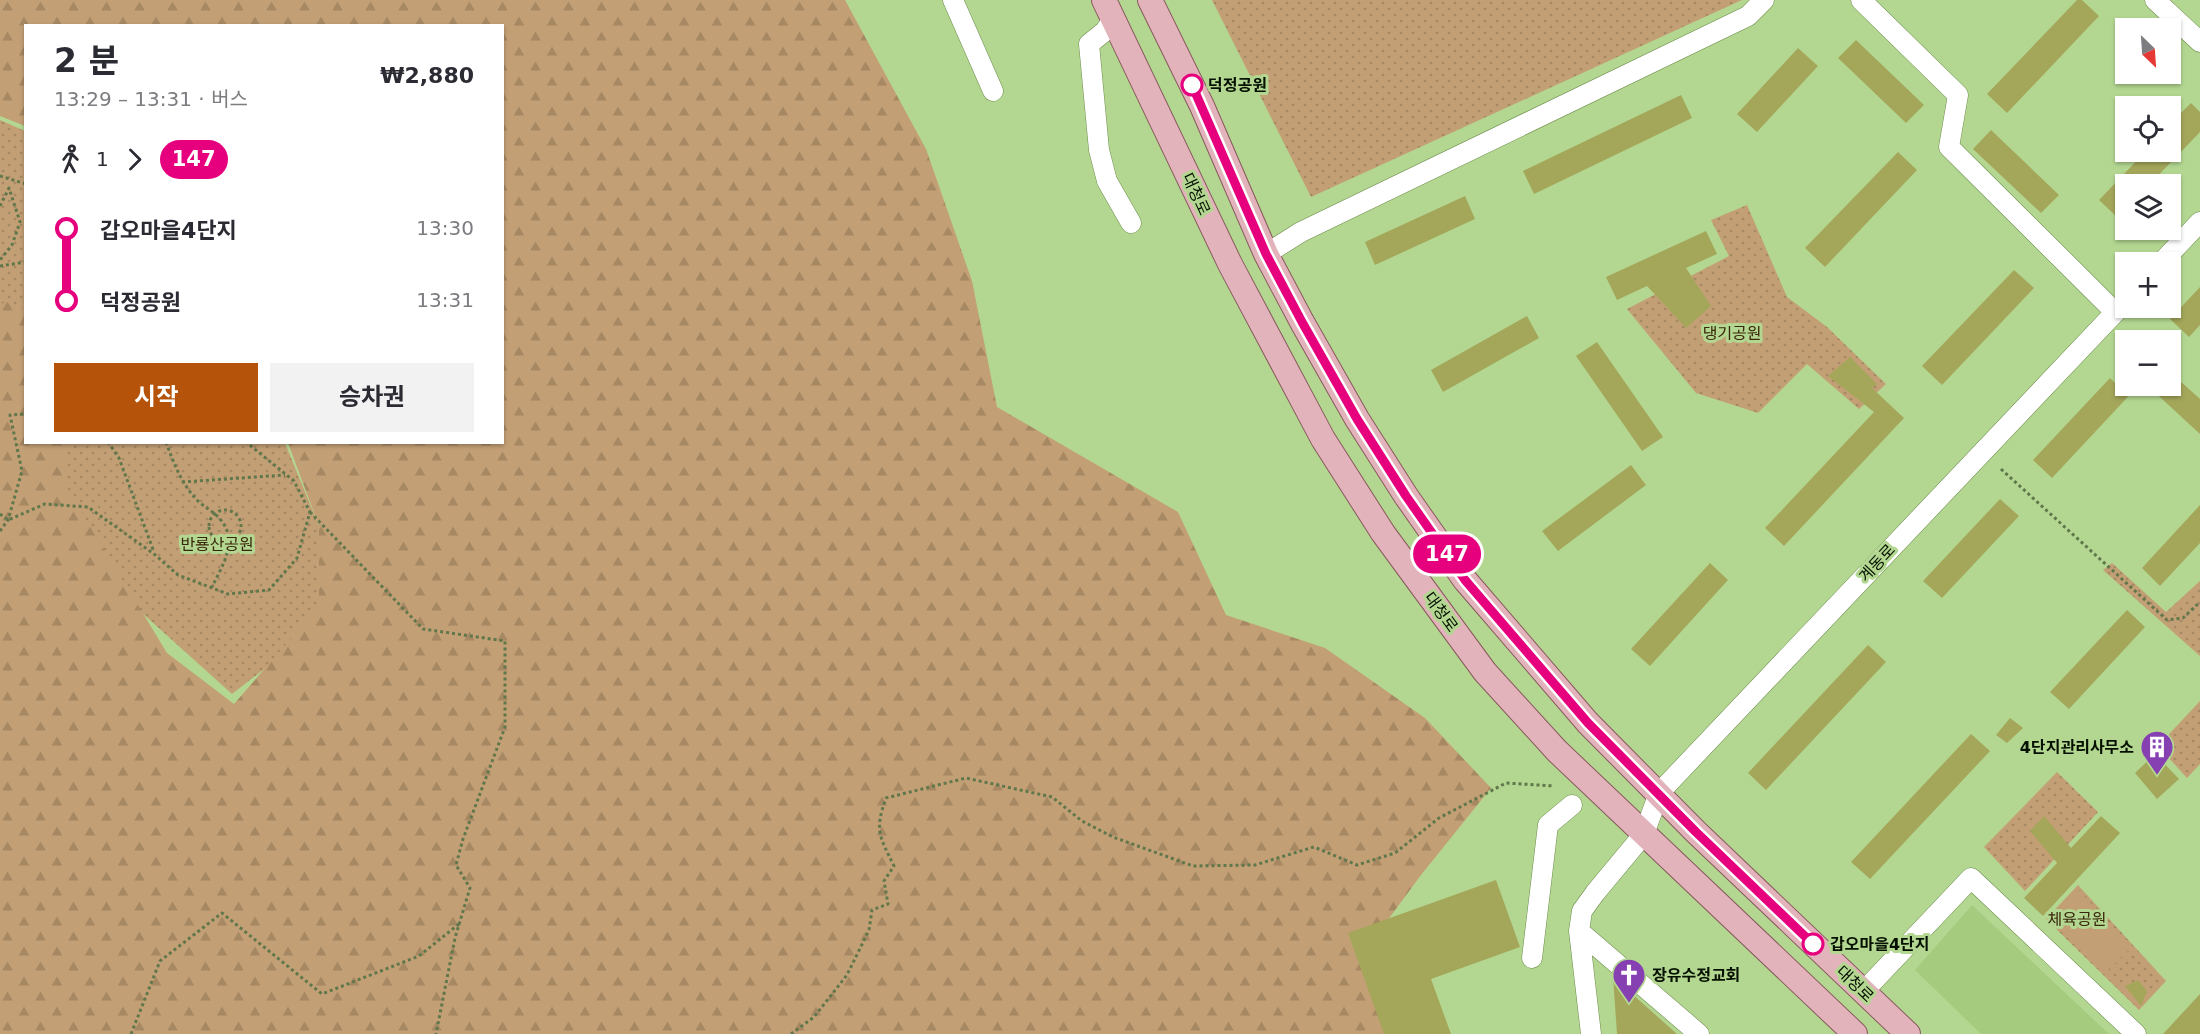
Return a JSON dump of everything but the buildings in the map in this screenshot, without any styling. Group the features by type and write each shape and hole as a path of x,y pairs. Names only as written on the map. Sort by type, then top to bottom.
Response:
{"main road":[{"name":"대청로","path":"1150,0 1202,106 1266,254 1302,322 1357,419 1406,496 1465,580 1588,723 1704,840 1908,1034"},
{"name":"대청로","path":"1109,10 1230,264 1323,439 1383,533 1485,672 1557,751 1855,1034"}],"street":[{"path":"953,0 993,91"},
{"path":"1266,254 1312,227 1748,16 1764,0"},
{"path":"1861,0 1958,95 1949,147 2115,301"},
{"path":"2155,0 2200,42"},
{"path":"1109,10 1105,31 1089,45 1099,150 1107,181 1131,223"},
{"path":"2172,252 2200,222"},
{"name":"계동로","path":"1644,834 1659,793 2115,311"},
{"path":"1532,958 1548,825 1572,805"},
{"path":"1591,1034 1579,932 1582,911 1594,893 1644,834"},
{"path":"1863,992 1971,878 2136,1034"},
{"path":"1579,932 1699,1034"}],"path":[{"path":"0,176 24,183"},
{"path":"0,206 9,188 20,222 12,245 0,260"},
{"path":"0,266 24,262"},
{"path":"0,531 9,520 22,471 10,415 24,414"},
{"path":"109,444 119,458 154,554"},
{"path":"167,444 182,482 198,501 220,519 229,536 228,552 212,588"},
{"path":"248,444 294,481 310,512 423,629 506,641 505,727 463,839 456,866 470,888 459,924 436,1034"},
{"path":"2001,469 2167,620 2183,618 2200,602"},
{"path":"182,482 285,474"},
{"path":"9,520 45,504 88,507 154,554 178,575 228,594 269,590 297,558 310,512"},
{"path":"224,510 230,510 239,516 241,521 241,532 229,543 219,542 211,534 209,523 214,514 224,510"},
{"path":"0,514 9,520"},
{"path":"791,1034 814,1017 831,997 847,975 869,930 872,910 888,904 884,881 894,867 879,835 880,815 886,798 966,778 1052,797 1082,821 1113,837 1193,866 1256,865 1314,847 1357,865 1395,853 1439,818 1506,783 1554,786"},
{"path":"131,1034 160,961 222,913 322,994 419,956 459,924"}],"shaded area":[{"path":"1972,905 2109,1034 1981,1034 1915,970"}],"green space":[{"path":"0,0 845,0 926,149 972,281 997,407 1178,512 1226,615 1325,648 1425,718 1491,788 1421,875 1359,959 1390,1034 0,1034 0,304 8,302 24,310 24,444 65,444 64,483 167,653 234,704 319,606 319,526 288,444 504,444 504,24 24,24 24,126 0,116"},
{"name":"덕정공원","path":"1212,0 1742,0 1311,197"},
{"name":"반룡산공원","path":"0,120 24,131 24,444 285,444 319,526 340,610 232,694 0,485"},
{"name":"댕기공원","path":"1747,205 1787,297 1827,327 1886,384 1859,409 1807,364 1758,413 1696,393 1627,309 1729,256 1711,220"},
{"path":"2112,563 2166,612 2200,581 2200,656 2103,570"},
{"path":"2200,701 2200,764 2187,778 2158,746"},
{"path":"2057,772 2098,812 2025,891 1984,847"},
{"name":"체육공원","path":"2078,885 2166,981 2139,1010 2046,919"},
{"path":"2078,889 2131,948 2106,972 2050,919"}],"bus line":[{"name":"147","path":"1192,85 1266,254 1302,322 1357,419 1406,496 1465,580 1588,723 1696,832 1813,944"}],"place":[{"name":"덕정공원","path":"1192,85"},
{"name":"4단지관리사무소","path":"2157,776"},
{"name":"갑오마을4단지","path":"1813,944"},
{"name":"장유수정교회","path":"1629,1004"}]}
